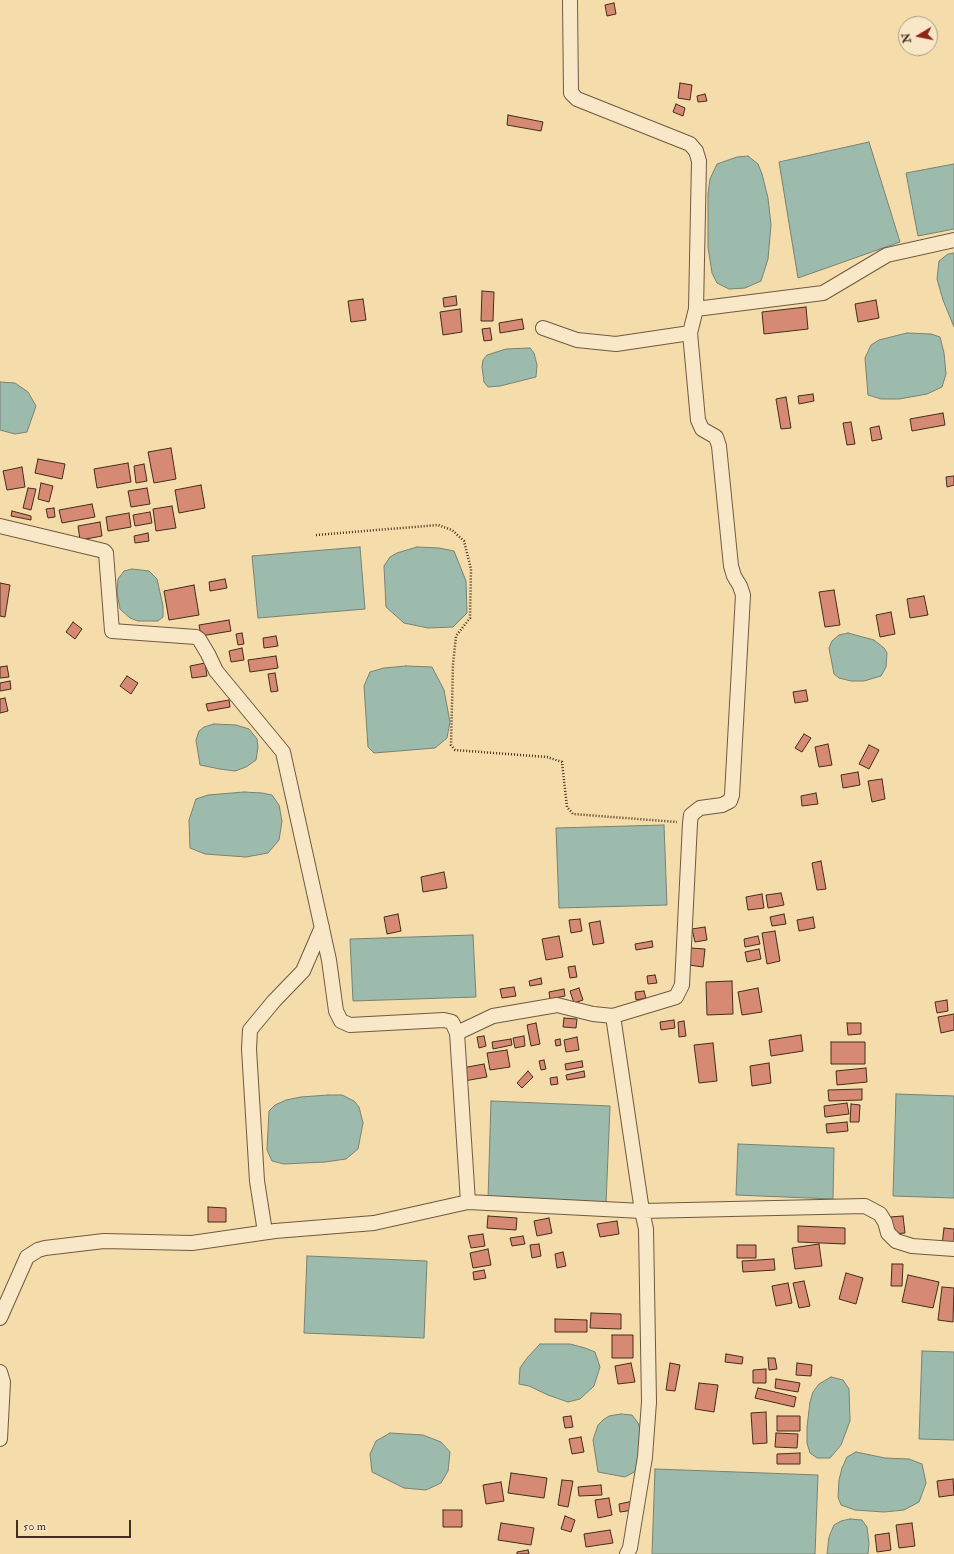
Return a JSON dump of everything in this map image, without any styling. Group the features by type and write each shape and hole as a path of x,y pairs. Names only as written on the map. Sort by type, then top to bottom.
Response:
{"street":[{"path":"458,1033 492,1016 557,1005 593,1014 613,1016 676,997 682,985 691,814 700,808 722,806 730,801 732,795 742,595 740,586 734,576 731,566 719,446 716,437 702,429 698,420 690,333 696,309 699,161 696,150 690,144 577,99 571,93 570,0"},
{"path":"696,309 823,293 887,255 954,240"},
{"path":"543,328 577,340 616,344 690,333"},
{"path":"0,526 105,552 111,629 114,632 196,637 202,642 216,671 283,752 329,960 336,1011 342,1021 350,1025 444,1020 452,1022 458,1033 468,1202"},
{"path":"265,1232 257,1182 249,1049 250,1030 274,1001 303,972 322,927"},
{"path":"613,1016 642,1211 646,1228 649,1402 645,1457 630,1548 627,1554"},
{"path":"0,1318 27,1257 38,1250 104,1240 192,1243 265,1232 374,1223 468,1202 642,1211 865,1206 880,1214 885,1222 888,1233 896,1241 912,1246 954,1249"},
{"path":"0,1372 3,1382 0,1439"}],"path":[{"path":"316,535 438,525 452,530 464,541 471,569 470,618 456,636 453,664 451,745 454,750 547,756 562,762 567,807 572,814 690,823"}],"shaded area":[{"path":"869,142 900,242 798,278 779,162"},
{"path":"748,156 758,164 768,198 771,225 768,259 761,281 745,288 729,289 717,283 712,273 708,247 708,194 710,179 717,164 737,157"},
{"path":"954,164 954,229 918,236 906,173"},
{"path":"954,253 954,327 943,300 937,279 939,261 948,254"},
{"path":"907,333 931,334 940,337 944,353 946,374 942,387 927,394 899,399 881,399 868,395 865,358 871,345 879,340"},
{"path":"530,348 534,353 537,365 536,377 500,386 488,387 484,382 482,367 483,360 487,355 506,349"},
{"path":"0,382 15,383 28,392 36,406 27,432 15,434 0,430"},
{"path":"360,547 365,609 258,618 252,556"},
{"path":"417,547 439,548 454,551 466,581 467,613 453,627 428,628 404,623 386,607 384,566 390,557 397,553"},
{"path":"132,569 149,571 157,579 163,606 163,617 158,621 138,621 130,618 120,609 117,592 118,579 124,571"},
{"path":"848,633 874,640 884,648 887,653 886,667 881,676 864,681 851,681 839,678 834,674 829,648 832,641 839,635"},
{"path":"406,666 432,667 444,690 450,722 447,738 435,748 374,753 368,747 364,686 370,672 384,668"},
{"path":"214,724 236,725 249,729 257,739 258,747 256,760 246,767 235,771 200,765 196,740 199,731 204,727"},
{"path":"244,792 272,795 279,805 282,821 279,840 268,853 246,857 205,854 190,848 189,820 196,799 208,795"},
{"path":"664,825 667,905 559,908 556,828"},
{"path":"473,935 476,997 353,1001 350,939"},
{"path":"896,1094 954,1096 954,1198 893,1196"},
{"path":"342,1095 354,1101 359,1107 363,1123 358,1149 346,1159 325,1162 284,1164 272,1161 267,1150 269,1111 275,1105 286,1100 301,1097"},
{"path":"491,1101 610,1106 606,1204 488,1199"},
{"path":"738,1144 834,1148 833,1199 736,1195"},
{"path":"307,1256 427,1261 424,1338 304,1333"},
{"path":"540,1344 570,1344 595,1352 600,1367 594,1386 580,1399 568,1402 529,1386 519,1384 520,1368"},
{"path":"922,1351 954,1352 954,1440 919,1439"},
{"path":"831,1377 843,1380 849,1389 850,1421 841,1445 830,1458 817,1458 810,1453 807,1443 810,1402 813,1392 819,1384"},
{"path":"621,1414 632,1415 638,1423 642,1434 638,1470 625,1477 598,1472 593,1440 598,1425 603,1420 609,1416"},
{"path":"390,1433 423,1435 441,1442 450,1452 448,1471 441,1483 426,1490 404,1488 372,1472 370,1454 376,1441"},
{"path":"856,1452 885,1458 909,1459 922,1464 926,1483 919,1502 904,1510 884,1512 855,1510 841,1505 838,1497 839,1480 842,1468 847,1457"},
{"path":"655,1469 818,1475 815,1554 652,1554"},
{"path":"850,1519 862,1520 867,1527 869,1544 868,1554 827,1554 829,1537 834,1525 841,1521"}],"building":[{"path":"614,3 616,14 607,16 605,5"},
{"path":"680,83 692,85 690,100 678,98"},
{"path":"705,94 707,101 698,102 697,96"},
{"path":"676,104 685,108 683,116 673,112"},
{"path":"508,115 543,122 541,131 507,125"},
{"path":"482,291 494,292 493,321 481,321"},
{"path":"456,296 457,305 444,307 443,298"},
{"path":"363,299 366,320 351,322 348,301"},
{"path":"876,300 879,318 858,322 855,304"},
{"path":"806,307 808,329 764,334 762,312"},
{"path":"460,309 462,332 443,335 440,312"},
{"path":"522,319 524,329 500,333 499,323"},
{"path":"490,328 492,340 484,341 482,329"},
{"path":"813,394 814,401 799,404 798,396"},
{"path":"786,397 791,428 781,429 776,399"},
{"path":"943,413 945,425 912,431 910,419"},
{"path":"851,422 855,444 847,445 843,423"},
{"path":"879,426 882,439 872,441 870,428"},
{"path":"171,448 176,479 154,483 148,452"},
{"path":"38,459 65,464 62,479 35,473"},
{"path":"128,463 131,482 97,488 94,469"},
{"path":"144,464 147,481 136,483 134,466"},
{"path":"22,467 25,487 7,490 3,471"},
{"path":"954,476 954,485 947,487 946,477"},
{"path":"41,483 53,486 49,502 38,499"},
{"path":"201,485 205,508 179,513 175,490"},
{"path":"28,488 36,489 31,510 23,508"},
{"path":"147,488 150,504 131,507 128,491"},
{"path":"92,504 95,517 62,523 59,510"},
{"path":"172,506 176,528 156,531 153,509"},
{"path":"54,508 55,517 48,518 46,509"},
{"path":"12,511 31,516 31,520 11,516"},
{"path":"150,512 152,523 135,526 133,515"},
{"path":"129,513 131,527 108,531 106,517"},
{"path":"100,522 102,536 80,540 78,526"},
{"path":"148,533 149,541 135,543 134,536"},
{"path":"225,579 227,588 210,591 209,582"},
{"path":"0,583 10,585 5,617 0,616"},
{"path":"194,585 199,615 169,620 164,591"},
{"path":"834,590 840,625 825,627 819,592"},
{"path":"924,596 928,615 910,618 907,599"},
{"path":"891,612 895,634 880,637 876,615"},
{"path":"229,620 231,631 201,636 199,625"},
{"path":"73,622 82,629 75,639 66,632"},
{"path":"242,633 244,644 238,645 236,634"},
{"path":"276,636 278,646 264,648 263,638"},
{"path":"242,648 244,660 231,662 229,651"},
{"path":"276,656 278,668 250,672 248,660"},
{"path":"205,663 207,676 192,678 190,666"},
{"path":"7,666 9,677 0,678 0,667"},
{"path":"275,673 278,691 271,692 268,674"},
{"path":"127,676 138,683 131,694 120,686"},
{"path":"10,681 11,689 0,691 0,683"},
{"path":"806,690 808,701 795,703 793,692"},
{"path":"5,698 8,711 0,713 0,699"},
{"path":"229,700 230,707 208,711 206,704"},
{"path":"804,734 811,738 802,752 795,748"},
{"path":"828,744 832,765 819,767 815,747"},
{"path":"869,745 879,750 869,769 859,764"},
{"path":"858,772 860,785 843,788 841,775"},
{"path":"882,779 885,799 872,802 868,781"},
{"path":"816,793 818,804 802,806 801,796"},
{"path":"821,861 826,889 817,890 812,863"},
{"path":"444,872 447,888 423,892 421,877"},
{"path":"781,893 784,905 768,908 766,895"},
{"path":"762,894 764,908 748,910 746,897"},
{"path":"398,914 401,931 387,934 384,917"},
{"path":"784,914 786,924 772,926 770,917"},
{"path":"813,917 815,928 799,931 797,920"},
{"path":"580,919 582,931 571,933 569,920"},
{"path":"600,921 604,943 593,945 589,923"},
{"path":"705,927 707,940 695,942 692,929"},
{"path":"775,931 780,961 767,964 762,933"},
{"path":"559,936 563,957 546,960 542,939"},
{"path":"758,936 760,944 745,947 744,939"},
{"path":"652,941 653,947 636,950 635,944"},
{"path":"691,948 705,949 703,967 689,965"},
{"path":"759,949 761,959 747,962 745,952"},
{"path":"575,966 577,977 570,978 568,967"},
{"path":"655,975 657,983 648,984 647,976"},
{"path":"541,978 542,984 530,986 529,981"},
{"path":"732,981 733,1014 707,1015 706,982"},
{"path":"514,987 516,996 502,998 500,989"},
{"path":"579,988 583,1000 574,1003 570,991"},
{"path":"758,988 762,1012 742,1015 738,992"},
{"path":"564,989 565,996 550,999 549,992"},
{"path":"644,991 646,998 636,1000 635,992"},
{"path":"947,1000 948,1011 937,1013 935,1002"},
{"path":"954,1014 954,1030 941,1033 938,1017"},
{"path":"564,1018 577,1019 576,1028 563,1027"},
{"path":"674,1020 675,1028 661,1030 660,1022"},
{"path":"684,1021 686,1036 679,1037 678,1022"},
{"path":"536,1023 540,1044 531,1046 527,1025"},
{"path":"847,1023 861,1023 861,1034 848,1035"},
{"path":"801,1035 803,1051 771,1056 769,1040"},
{"path":"484,1036 486,1046 479,1048 477,1037"},
{"path":"524,1036 525,1046 515,1048 513,1038"},
{"path":"577,1037 579,1050 566,1052 564,1040"},
{"path":"511,1039 512,1045 493,1049 492,1042"},
{"path":"560,1039 561,1045 556,1046 555,1040"},
{"path":"831,1042 865,1042 865,1064 831,1064"},
{"path":"713,1043 717,1081 699,1083 694,1045"},
{"path":"507,1050 510,1067 490,1070 487,1053"},
{"path":"544,1060 546,1069 541,1070 539,1061"},
{"path":"582,1061 583,1067 566,1070 565,1064"},
{"path":"769,1063 771,1083 752,1086 750,1066"},
{"path":"484,1064 487,1077 464,1081 462,1068"},
{"path":"866,1068 867,1082 837,1085 836,1071"},
{"path":"528,1071 533,1077 522,1088 517,1083"},
{"path":"584,1071 585,1077 567,1080 566,1075"},
{"path":"557,1077 558,1084 551,1085 550,1078"},
{"path":"862,1089 862,1100 829,1101 828,1090"},
{"path":"847,1103 849,1114 825,1117 824,1106"},
{"path":"851,1104 860,1105 859,1122 850,1122"},
{"path":"847,1122 848,1131 827,1133 826,1124"},
{"path":"208,1207 226,1208 226,1222 208,1222"},
{"path":"488,1216 517,1218 516,1230 487,1228"},
{"path":"903,1216 905,1233 892,1234 890,1217"},
{"path":"549,1218 552,1233 537,1236 534,1221"},
{"path":"617,1221 619,1234 600,1237 597,1224"},
{"path":"798,1226 845,1228 845,1244 798,1242"},
{"path":"944,1228 954,1229 954,1247 942,1245"},
{"path":"483,1234 485,1246 471,1248 468,1236"},
{"path":"523,1236 525,1244 512,1246 510,1238"},
{"path":"539,1244 541,1256 532,1258 530,1245"},
{"path":"819,1244 822,1266 795,1269 792,1248"},
{"path":"737,1245 756,1245 756,1258 737,1258"},
{"path":"488,1249 491,1265 473,1268 470,1253"},
{"path":"563,1252 566,1266 557,1268 555,1254"},
{"path":"774,1259 775,1270 743,1272 742,1261"},
{"path":"892,1264 903,1264 902,1286 891,1286"},
{"path":"484,1270 486,1278 474,1280 473,1272"},
{"path":"846,1273 863,1278 856,1304 839,1299"},
{"path":"908,1275 939,1282 933,1308 902,1302"},
{"path":"804,1281 810,1306 799,1308 793,1283"},
{"path":"788,1283 792,1303 776,1306 772,1286"},
{"path":"942,1287 954,1288 953,1322 938,1320"},
{"path":"591,1313 621,1314 621,1329 590,1328"},
{"path":"555,1319 587,1320 587,1332 555,1332"},
{"path":"612,1335 633,1335 633,1358 612,1358"},
{"path":"726,1354 743,1357 742,1364 725,1362"},
{"path":"768,1358 775,1358 777,1369 769,1370"},
{"path":"631,1363 635,1382 618,1384 615,1366"},
{"path":"670,1363 680,1365 675,1391 666,1390"},
{"path":"797,1363 812,1365 811,1376 796,1375"},
{"path":"766,1369 766,1383 753,1383 753,1370"},
{"path":"776,1379 800,1383 798,1392 775,1388"},
{"path":"699,1383 718,1385 714,1412 695,1409"},
{"path":"758,1388 796,1397 794,1407 755,1398"},
{"path":"766,1412 767,1443 753,1444 751,1413"},
{"path":"571,1416 573,1427 565,1428 563,1417"},
{"path":"777,1416 800,1416 800,1431 777,1431"},
{"path":"776,1433 798,1434 797,1448 775,1447"},
{"path":"581,1437 584,1452 572,1454 569,1439"},
{"path":"800,1453 800,1464 777,1464 777,1454"},
{"path":"511,1473 547,1478 544,1498 508,1493"},
{"path":"953,1479 954,1495 939,1497 937,1481"},
{"path":"562,1480 573,1481 568,1507 558,1505"},
{"path":"501,1482 504,1501 486,1504 483,1485"},
{"path":"601,1485 602,1495 579,1496 578,1487"},
{"path":"609,1498 612,1515 598,1518 595,1500"},
{"path":"633,1501 634,1510 620,1512 619,1504"},
{"path":"443,1510 462,1510 462,1527 443,1527"},
{"path":"565,1516 575,1520 571,1532 561,1529"},
{"path":"501,1523 534,1528 531,1545 498,1540"},
{"path":"912,1523 915,1546 899,1548 896,1525"},
{"path":"610,1530 613,1543 586,1547 584,1534"},
{"path":"889,1533 891,1550 877,1552 875,1535"},
{"path":"528,1550 529,1554 517,1554 517,1552"}]}
